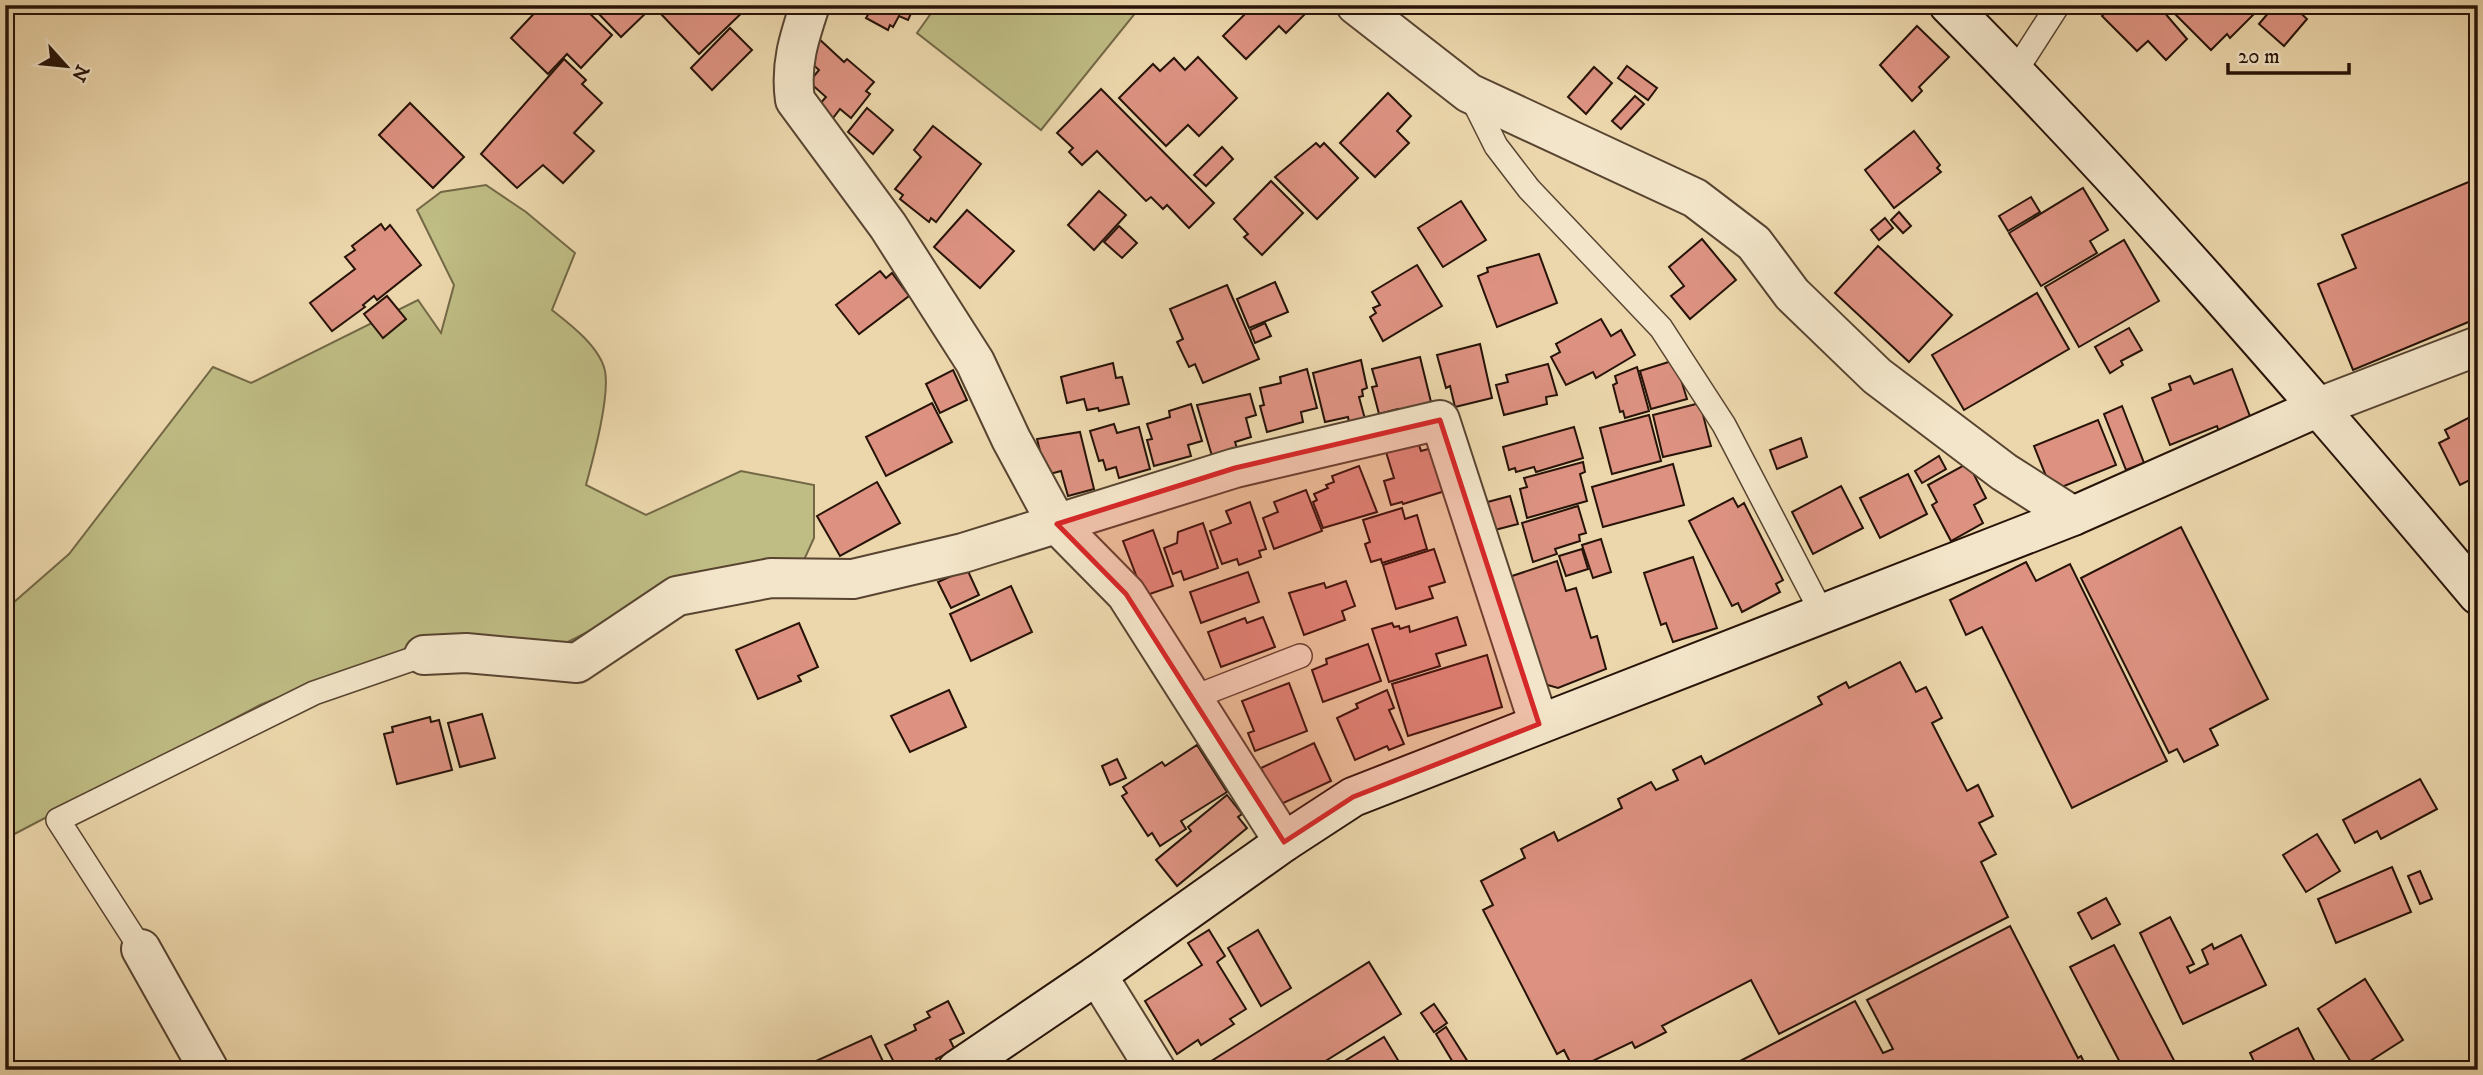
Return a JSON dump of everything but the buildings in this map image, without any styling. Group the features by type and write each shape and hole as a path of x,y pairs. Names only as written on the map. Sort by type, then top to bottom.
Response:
{"street":[{"path":"810,5 795,51 792,76 795,100 888,226 938,300 975,362 1011,439 1056,524 1126,594 1284,842"},
{"path":"1356,5 1469,93 1695,198 1754,243 1792,294 1877,376 2004,472 2073,516"},
{"path":"1949,5 2015,72 2319,407 2478,595"},
{"path":"957,1070 1097,975 1284,842 1353,797 2073,516 2319,407 2478,346"},
{"path":"424,655 466,653 578,663 677,596 771,578 853,579 963,553 1235,468 1440,420 1539,724"},
{"path":"141,949 209,1070"},
{"path":"1097,975 1156,1070"}],"lane":[{"path":"2015,72 2057,5"},
{"path":"1469,93 1496,146 1529,190 1661,328 1724,425 1822,613"},
{"path":"141,949 58,820 314,693 424,655"},
{"path":"1192,698 1300,656"}],"highlighted area":[{"path":"1440,420 1539,724 1353,797 1284,842 1126,594 1057,524 1235,468"}],"shaded area":[{"path":"937,5 1129,5 1137,11 1041,130 917,33"},
{"path":"486,185 526,212 575,253 552,310 591,345 605,371 603,412 586,485 646,515 741,471 814,485 814,538 804,560 605,623 566,643 344,671 260,705 5,839 5,610 69,554 213,367 251,383 418,300 441,333 454,285 417,210 441,192"}]}
